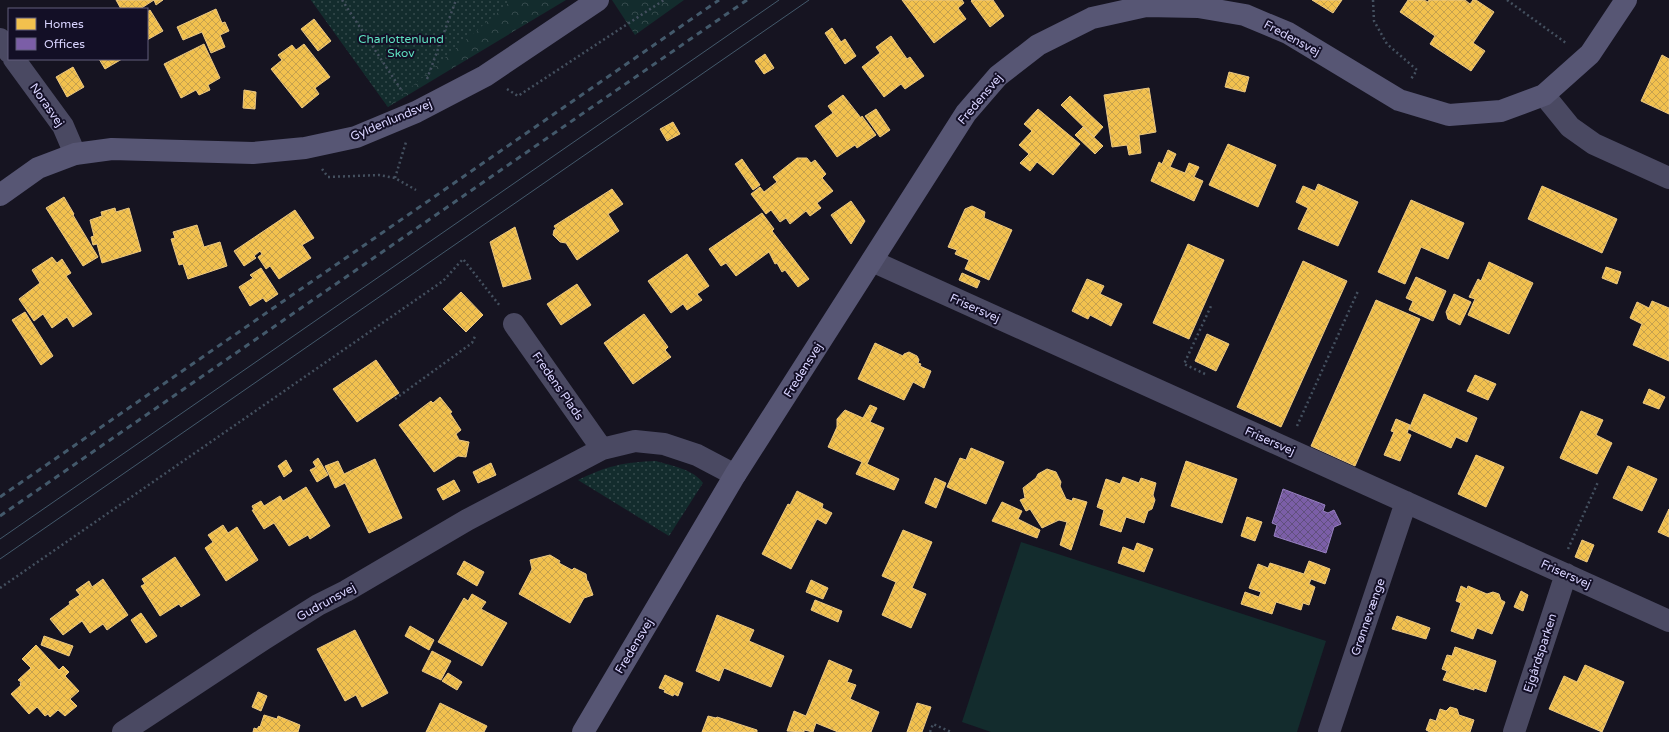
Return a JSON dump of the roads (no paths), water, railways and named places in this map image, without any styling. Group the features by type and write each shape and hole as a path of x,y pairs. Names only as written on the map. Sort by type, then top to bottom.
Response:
{"street":[{"name":"Gyldenlundsvej","path":"0,195 38,168 75,154 112,149 253,153 305,148 356,137 416,112 485,76 598,0"},
{"name":"Fredensvej","path":"583,732 736,475 966,113 998,76 1038,45 1092,18 1146,6 1199,4 1245,15 1288,33 1399,100 1449,115 1501,111 1544,95 1590,54 1626,0"},
{"path":"0,39 8,51"},
{"name":"Norasvej","path":"15,60 63,126 75,154"},
{"path":"1544,95 1570,127 1594,144 1669,178"},
{"name":"Frisersvej","path":"872,261 1669,621"},
{"name":"Fredens Plads","path":"514,324 602,449"},
{"path":"602,449 635,441 664,444 697,455 736,475"},
{"name":"Gudrunsvej","path":"123,732 294,619 536,483 602,449"},
{"name":"Grønnevænge","path":"1329,732 1406,502"},
{"name":"Ejgårdsparken","path":"1514,732 1562,573"}],"tram line":[{"path":"0,539 779,0"},
{"path":"0,559 809,0"}],"railway":[{"path":"0,497 719,0"},
{"path":"0,516 747,0"}],"park label":[{"name":"Charlottenlund Skov","path":"401,46"}]}
